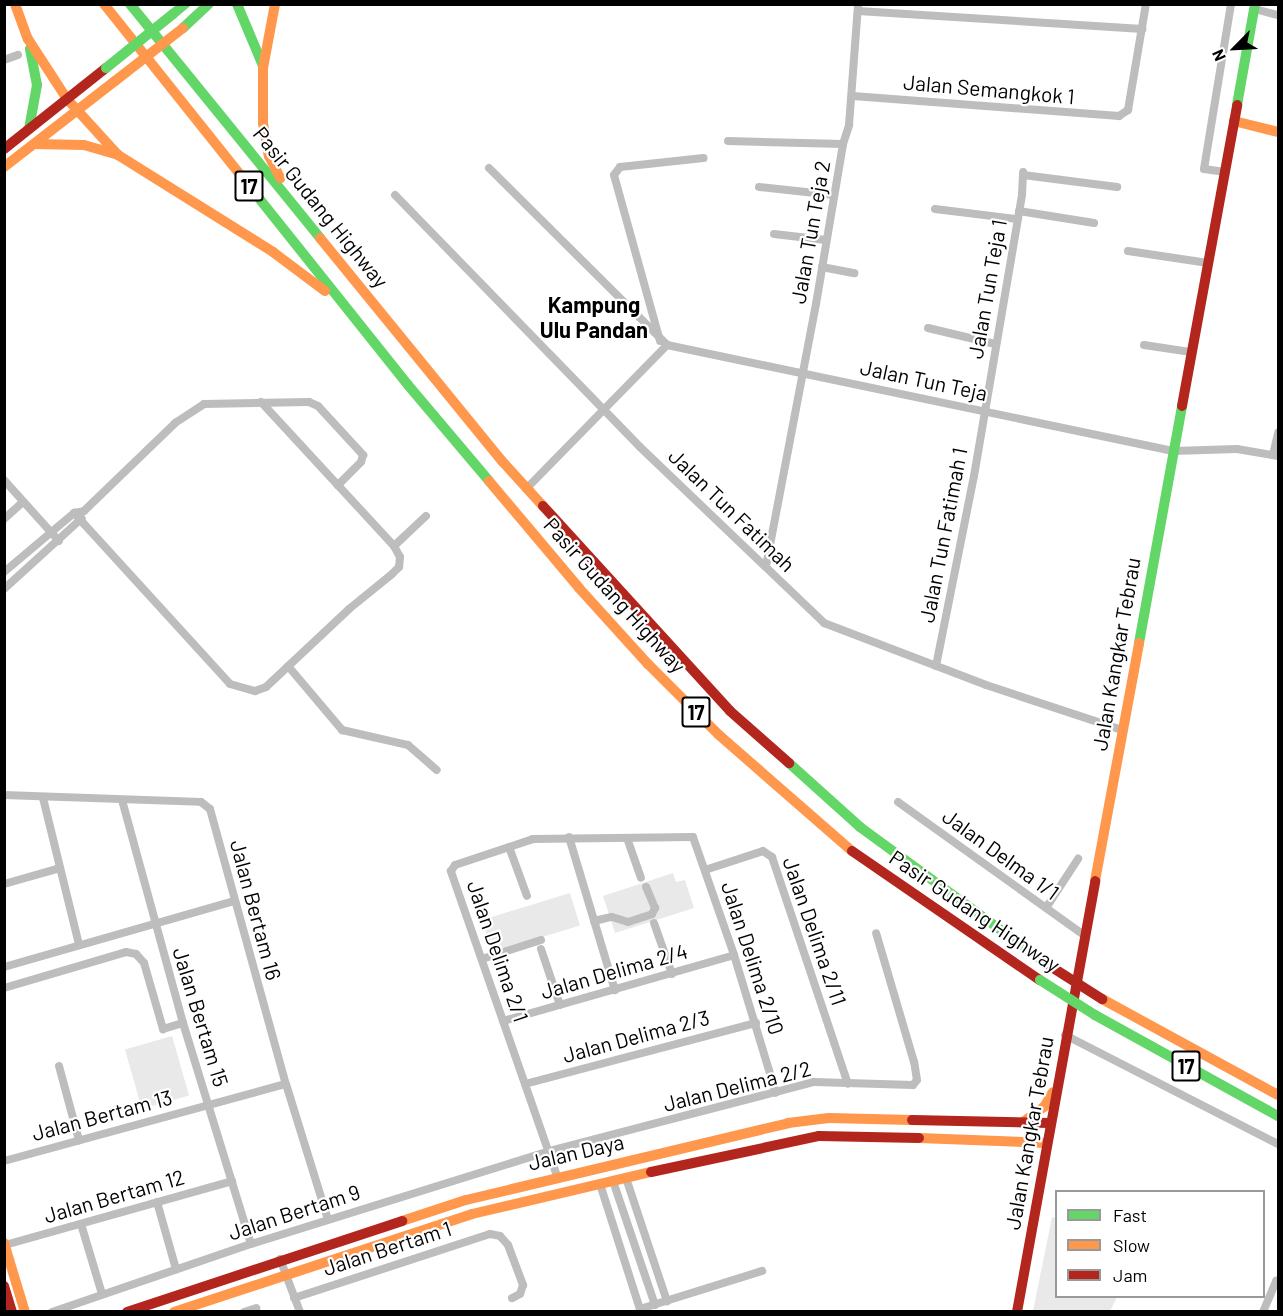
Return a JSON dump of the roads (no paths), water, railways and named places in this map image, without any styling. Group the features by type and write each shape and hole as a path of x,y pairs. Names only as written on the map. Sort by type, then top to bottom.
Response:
{"main road":[{"path":"15,4 28,39 37,85 29,129"},
{"name":"Pasir Gudang Highway","path":"104,4 343,306 579,588 648,664 719,735 852,851 1040,980 1095,1015 1278,1116"},
{"name":"Pasir Gudang Highway","path":"130,4 526,489 666,645 730,711 860,827 1050,966 1102,999 1278,1095"},
{"path":"4,149 185,4"},
{"path":"4,167 183,28 208,4"},
{"path":"237,4 263,68"},
{"path":"275,4 263,68 263,123 269,156 288,197"},
{"name":"Jalan Kangkar Tebrau","path":"1017,1311 1065,1035 1255,7"},
{"path":"28,39 67,99 118,155 273,252 343,306"},
{"path":"1234,121 1278,132"},
{"path":"34,144 84,145 118,155"},
{"path":"1022,1122 1044,1107 1057,1084"},
{"name":"Jalan Daya","path":"127,1311 280,1259 466,1200 557,1176 789,1123 829,1118 1050,1123"},
{"path":"861,1136 910,1132 913,1129 909,1124 873,1119"},
{"name":"Jalan Daya","path":"174,1311 472,1214 791,1140 819,1136 861,1136 1020,1140 1047,1143"},
{"path":"1020,1140 1037,1156 1042,1173"},
{"path":"5,1244 25,1311"},
{"path":"4,1286 12,1311"}],"street":[{"path":"858,8 1142,29 1146,4"},
{"path":"1225,172 1204,168 1231,4"},
{"path":"1255,7 1278,15"},
{"name":"Jalan Tun Teja 2","path":"766,566 843,144 849,125 858,8"},
{"name":"Jalan Semangkok 1","path":"853,96 1111,117 1122,115 1128,110 1142,29"},
{"path":"4,60 18,55"},
{"path":"728,141 843,144"},
{"path":"664,343 614,175 620,167 704,158"},
{"path":"489,168 664,343"},
{"name":"Jalan Tun Teja 1","path":"986,411 1023,173 1117,187"},
{"path":"759,187 834,195"},
{"name":"Jalan Tun Fatimah","path":"395,195 603,409 824,623 936,666 1122,730"},
{"path":"935,209 1094,223"},
{"path":"774,234 826,240"},
{"path":"1128,251 1208,263"},
{"path":"822,267 854,273"},
{"path":"928,328 995,344"},
{"path":"526,489 664,343"},
{"name":"Jalan Tun Teja","path":"664,343 1173,451 1237,449 1276,456"},
{"path":"1144,345 1191,352"},
{"path":"74,513 230,684 255,691 266,687 349,609 399,567 400,557 394,546 261,402"},
{"path":"4,589 81,521 84,511 176,423 204,404 309,402 318,406 362,453 361,462 338,485"},
{"name":"Jalan Tun Fatimah 1","path":"936,666 986,411"},
{"path":"1276,456 1278,433"},
{"path":"4,480 59,541"},
{"path":"4,519 23,502"},
{"path":"4,572 74,513 84,511"},
{"path":"394,546 426,516"},
{"path":"288,666 342,730 408,745 437,771"},
{"name":"Jalan Bertam 16","path":"4,795 206,804 210,809 286,1084 328,1220"},
{"path":"43,798 79,945"},
{"name":"Jalan Bertam 15","path":"122,800 183,1023 251,1244"},
{"name":"Jalan Delma 1/1","path":"898,802 1084,935"},
{"path":"569,837 615,990"},
{"name":"Jalan Delima 2/1","path":"557,1176 452,867 533,839 693,837 705,870"},
{"path":"627,838 641,878"},
{"path":"509,847 527,896"},
{"name":"Jalan Delima 2/11","path":"705,870 763,851 772,857 848,1084"},
{"path":"1046,908 1078,859"},
{"path":"4,884 60,868"},
{"name":"Jalan Delima 2/10","path":"705,870 756,1023 776,1093"},
{"path":"594,921 612,917 628,922 652,914 655,908 646,887"},
{"path":"4,967 234,901"},
{"path":"654,923 672,974"},
{"name":"Jalan Delima 2/2","path":"549,1151 814,1082 913,1085 916,1080 914,1062 876,933"},
{"path":"482,959 541,940"},
{"path":"541,949 560,1005"},
{"path":"4,988 126,952 136,954 144,963 163,1029 183,1023"},
{"name":"Jalan Delima 2/4","path":"503,1021 734,955"},
{"name":"Jalan Delima 2/3","path":"525,1084 756,1023"},
{"path":"1065,1035 1278,1144"},
{"path":"59,1066 79,1140"},
{"name":"Jalan Bertam 13","path":"4,1161 286,1084"},
{"name":"Jalan Bertam 9","path":"52,1311 251,1244 549,1151"},
{"path":"626,1178 667,1301"},
{"name":"Jalan Bertam 12","path":"5,1244 232,1181"},
{"path":"613,1181 655,1305"},
{"path":"600,1184 640,1309 762,1271"},
{"path":"157,1202 176,1269"},
{"path":"81,1224 102,1294"},
{"name":"Jalan Bertam 1","path":"294,1298 490,1234 506,1242 523,1285 520,1294 512,1298"},
{"path":"280,1259 300,1311"},
{"path":"1263,1311 1276,1281 1278,1282"},
{"path":"244,1311 256,1308"}],"district":[{"name":"Kampung Ulu Pandan","path":"594,316"}]}
